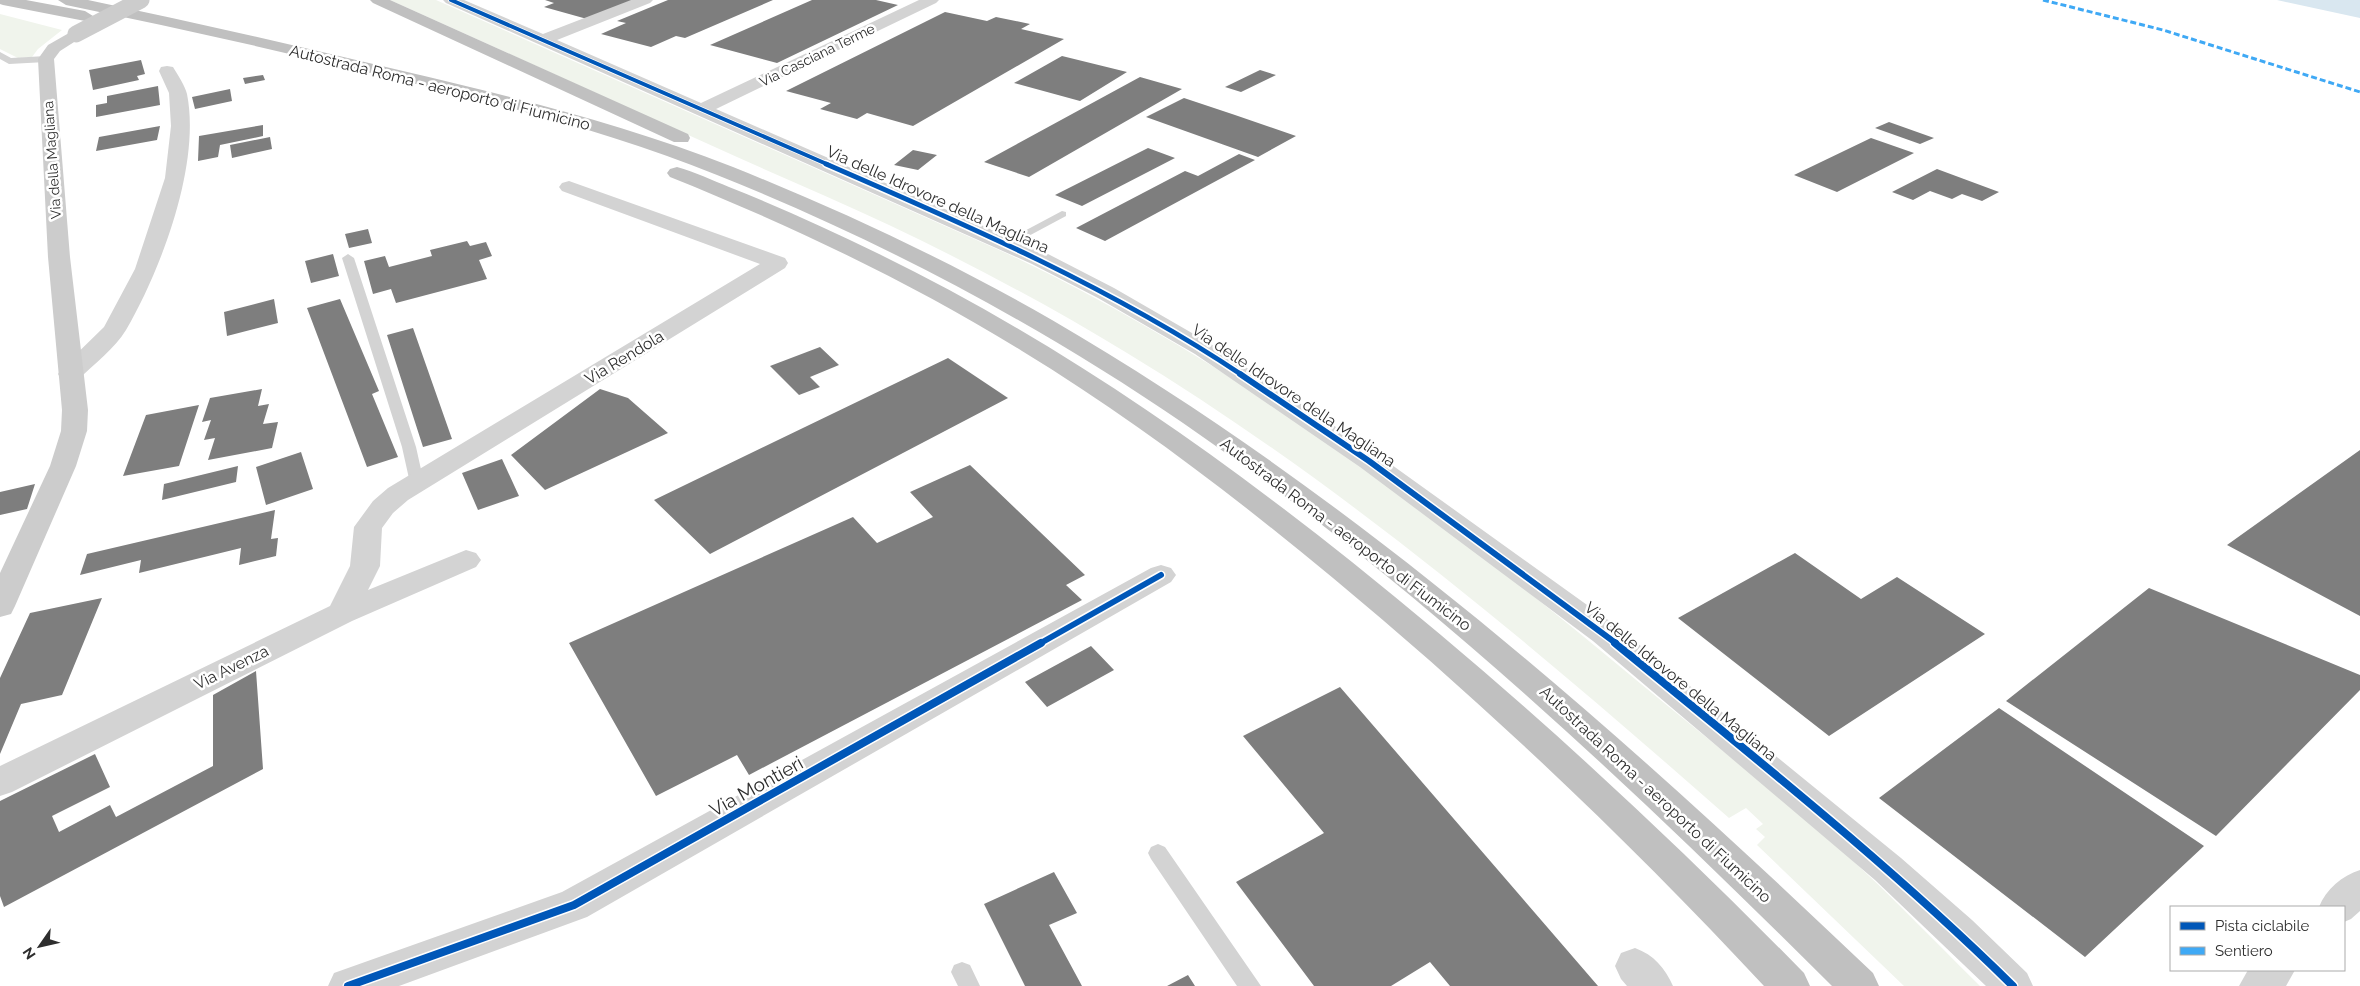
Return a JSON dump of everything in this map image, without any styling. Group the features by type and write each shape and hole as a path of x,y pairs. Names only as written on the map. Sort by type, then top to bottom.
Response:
{"highway":[{"name":"Autostrada Roma - aeroporto di Fiumicino","path":"3,0 119,23 505,116 557,132 649,162 746,200 868,256 919,282 1063,366 1150,424 1226,478 1340,568 1436,647 1598,794 1790,986"},
{"name":"Autostrada Roma - aeroporto di Fiumicino","path":"66,0 189,26 528,106 691,158 850,222 929,261 1047,325 1177,407 1287,484 1423,589 1553,698 1638,774 1858,986"},
{"path":"378,0 781,184 850,222"}],"main road":[{"path":"46,59 54,48 76,34 141,0"},
{"name":"Via della Magliana","path":"0,606 71,444 75,410 59,257 46,59"}],"street":[{"name":"Via delle Idrovore della Magliana","path":"451,0 703,109 1006,244 1106,293 1203,349 1369,461 1604,633 1881,863 1958,932 2013,986"},
{"path":"543,40 645,0"},
{"name":"Via Casciana Terme","path":"703,109 931,0"},
{"path":"70,374 114,330 146,269 175,178 180,126 178,93 167,71"},
{"name":"Via Rendola","path":"341,613 366,566 368,527 383,507 417,483 778,263 569,186"},
{"name":"Via Avenza","path":"0,782 341,613 466,560"},
{"name":"Via Montieri","path":"348,986 574,905 1161,575"},
{"path":"2339,906 2360,886"},
{"path":"2259,986 2274,971"}],"lane":[{"path":"0,55 9,61 46,59"},
{"path":"1006,244 1062,214"},
{"path":"348,258 409,447 417,483"},
{"path":"1158,853 1250,986"}],"shaded area":[{"path":"390,0 436,0 1008,254 1094,297 1258,395 1416,505 1567,623 1837,847 1980,986 1904,986 1757,845 1765,837 1756,829 1763,824 1746,808 1729,818 1585,693 1438,572 1286,458 1207,404 1127,353 1010,286 889,225"},
{"path":"2277,0 2360,0 2360,18"},
{"path":"0,14 62,30 38,49 32,57 18,58 0,49"}],"building":[{"path":"545,0 635,0 587,19 544,7 554,3"},
{"path":"668,0 773,0 685,38 676,36 651,47 601,34 626,23 617,21"},
{"path":"812,0 876,0 898,5 777,63 710,45"},
{"path":"945,12 987,21 996,17 1030,24 1021,29 1064,39 913,126 867,113 857,119 820,109 831,103 786,91"},
{"path":"1062,56 1127,72 1080,101 1014,83"},
{"path":"141,60 145,74 137,76 139,80 93,90 89,70"},
{"path":"1260,70 1276,75 1241,92 1225,87"},
{"path":"263,75 265,80 245,84 243,78"},
{"path":"1140,77 1182,89 1029,177 984,162"},
{"path":"158,86 160,105 96,117 96,105 107,103 107,96"},
{"path":"230,89 232,101 195,109 192,97"},
{"path":"1184,98 1296,136 1258,157 1146,117"},
{"path":"1889,122 1934,138 1920,144 1875,128"},
{"path":"263,125 263,136 220,145 218,157 198,161 199,136"},
{"path":"160,126 157,140 96,151 99,137"},
{"path":"270,137 272,149 232,158 230,145"},
{"path":"1871,138 1914,153 1837,192 1794,175"},
{"path":"1148,148 1175,158 1082,206 1055,195"},
{"path":"913,150 937,155 918,170 894,165"},
{"path":"1239,154 1255,160 1105,241 1076,228 1185,171 1198,176"},
{"path":"1937,169 1999,192 1982,201 1962,194 1952,199 1930,191 1913,200 1892,192"},
{"path":"368,229 372,243 349,248 345,234"},
{"path":"467,241 470,246 486,242 492,256 479,260 487,279 396,303 391,289 373,294 364,261 385,256 389,267 432,256 430,250"},
{"path":"333,254 339,276 311,283 305,261"},
{"path":"274,299 278,323 227,336 224,312"},
{"path":"340,299 379,391 372,394 398,457 367,467 307,308"},
{"path":"413,328 452,439 423,447 387,335"},
{"path":"820,347 839,365 810,377 820,387 799,395 770,366"},
{"path":"948,358 1008,398 710,554 654,500"},
{"path":"262,389 258,406 269,404 263,424 278,422 272,448 208,460 215,438 204,440 211,420 202,422 210,398"},
{"path":"600,389 628,398 668,433 545,490 511,455"},
{"path":"199,405 179,466 123,476 146,415"},
{"path":"2360,450 2360,616 2227,545"},
{"path":"301,452 313,489 266,505 256,467"},
{"path":"502,459 519,496 478,510 462,473"},
{"path":"970,465 1085,575 1066,585 1082,600 749,775 737,755 656,796 569,643 853,517 877,543 933,517 910,492"},
{"path":"238,466 236,482 162,500 164,484"},
{"path":"35,484 27,509 0,515 0,492"},
{"path":"275,510 271,539 278,538 276,556 239,565 241,548 139,573 141,560 80,575 87,554"},
{"path":"1795,553 1861,599 1897,577 1985,634 1829,736 1678,618"},
{"path":"2149,588 2360,675 2360,690 2216,836 2006,701"},
{"path":"102,598 62,695 21,704 0,754 0,678 30,613"},
{"path":"1091,646 1114,670 1047,707 1025,682"},
{"path":"256,671 263,769 4,907 0,896 0,801 95,754 110,787 52,816 59,832 110,805 116,817 213,766 213,695"},
{"path":"1340,687 1598,986 1450,986 1430,962 1391,986 1314,986 1236,882 1324,833 1243,736"},
{"path":"1999,708 2204,846 2085,957 1879,798"},
{"path":"1054,872 1077,913 1049,925 1082,986 1025,986 984,904"},
{"path":"1188,975 1195,986 1167,986"}],"marked path":[{"path":"2043,0 2163,30 2360,92"}],"cycle path":[{"path":"451,0 1040,259 1106,293 1203,349 1369,461 1604,633 1888,869 1958,932 2013,986"},
{"path":"348,986 574,905 1161,575"}]}
